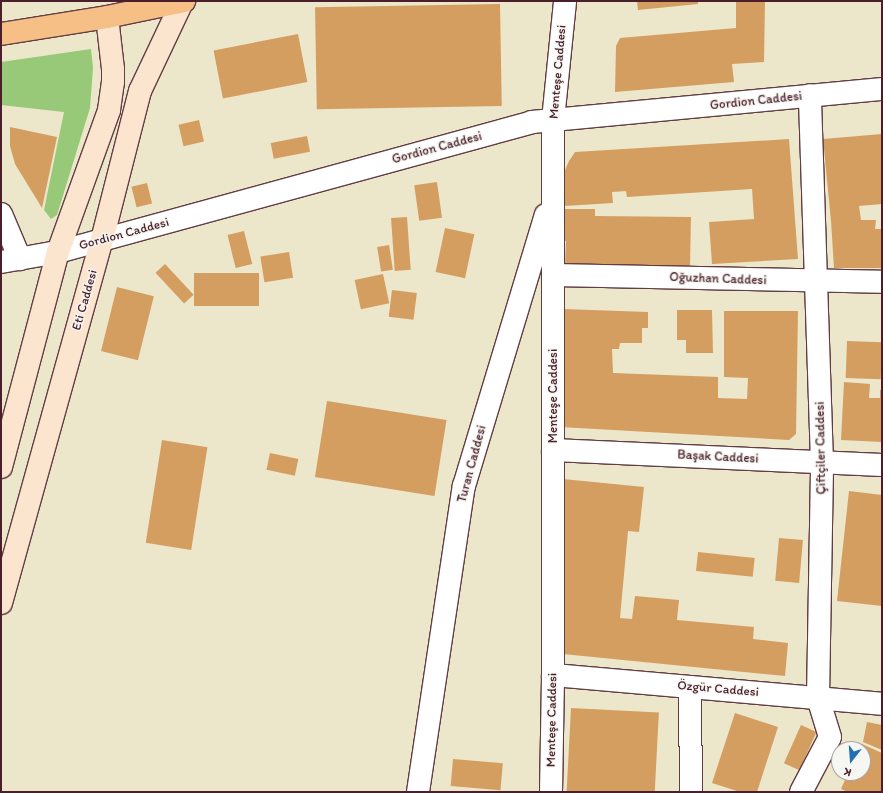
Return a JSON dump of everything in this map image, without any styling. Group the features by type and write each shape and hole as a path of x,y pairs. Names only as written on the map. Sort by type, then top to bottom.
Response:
{"highway":[{"path":"1,34 106,9 149,9 183,1"}],"street":[{"name":"Eti Caddesi","path":"1,603 102,240 140,91 183,1"},
{"name":"Menteşe Caddesi","path":"551,792 553,675 553,120 565,1"},
{"path":"1,467 58,252 112,96 113,69 106,9"},
{"name":"Gordion Caddesi","path":"11,260 58,252 532,122 882,89"},
{"name":"Çiftçiler Caddesi","path":"801,792 830,737 818,698 822,462 810,96"},
{"name":"Turan Caddesi","path":"418,792 464,486 553,192"},
{"path":"1,214 11,260"},
{"name":"Oğuzhan Caddesi","path":"553,275 816,282 882,282"},
{"name":"Başak Caddesi","path":"553,450 882,465"},
{"name":"Özgür Caddesi","path":"553,675 882,704"},
{"path":"690,687 691,792"}],"green space":[{"path":"91,49 93,68 90,108 57,215 51,219 44,210 64,112 1,105 1,62"}],"building":[{"path":"637,1 698,1 698,4 638,10"},
{"path":"736,1 765,1 764,62 732,64 734,82 615,92 616,46 620,38 736,28"},
{"path":"500,4 502,106 317,109 315,7"},
{"path":"298,34 307,82 223,99 214,50"},
{"path":"199,120 204,141 183,146 179,125"},
{"path":"10,127 57,137 42,208 15,164 10,146"},
{"path":"882,134 882,204 859,206 861,220 876,220 875,229 882,229 882,268 834,268 823,139"},
{"path":"307,136 310,152 274,159 271,143"},
{"path":"789,139 798,259 712,264 709,222 754,219 752,189 627,197 626,191 612,192 613,203 564,206 562,177 575,152"},
{"path":"437,182 442,218 419,221 414,185"},
{"path":"147,183 152,203 137,207 131,187"},
{"path":"560,209 595,209 595,216 691,217 690,266 565,264 566,241 559,241"},
{"path":"407,217 411,270 395,271 391,218"},
{"path":"445,228 474,234 465,278 436,272"},
{"path":"244,231 252,264 236,268 228,235"},
{"path":"389,245 393,270 381,272 377,247"},
{"path":"289,252 293,278 264,282 260,257"},
{"path":"165,264 194,295 184,304 155,273"},
{"path":"194,273 259,273 259,306 194,306"},
{"path":"383,274 389,303 361,309 355,280"},
{"path":"117,287 154,296 138,360 101,351"},
{"path":"392,290 417,293 414,320 389,317"},
{"path":"563,309 648,312 648,328 642,328 642,343 620,343 619,349 612,349 613,373 718,377 718,398 747,399 748,378 724,377 724,311 798,311 796,434 789,440 560,427"},
{"path":"677,310 712,310 713,353 686,353 686,340 677,340"},
{"path":"847,341 882,342 881,379 846,378"},
{"path":"844,382 870,384 869,398 880,398 880,390 882,390 882,442 841,440"},
{"path":"327,401 447,420 434,496 315,477"},
{"path":"162,440 207,447 191,550 146,543"},
{"path":"270,453 298,459 295,476 266,470"},
{"path":"563,479 644,487 639,532 628,531 620,618 632,619 635,596 679,600 677,620 754,627 753,639 788,643 785,676 563,654"},
{"path":"849,491 882,495 882,606 837,601"},
{"path":"779,538 803,540 799,583 775,581"},
{"path":"698,552 755,558 753,577 696,571"},
{"path":"571,708 659,713 655,792 567,792"},
{"path":"735,713 778,727 757,792 740,792 712,783"},
{"path":"867,722 882,725 882,750 871,745 871,741 863,741"},
{"path":"801,725 817,732 799,770 784,763"},
{"path":"871,748 882,753 882,792 848,792 841,789 844,781 871,781"},
{"path":"453,759 503,763 500,790 451,786"}]}
